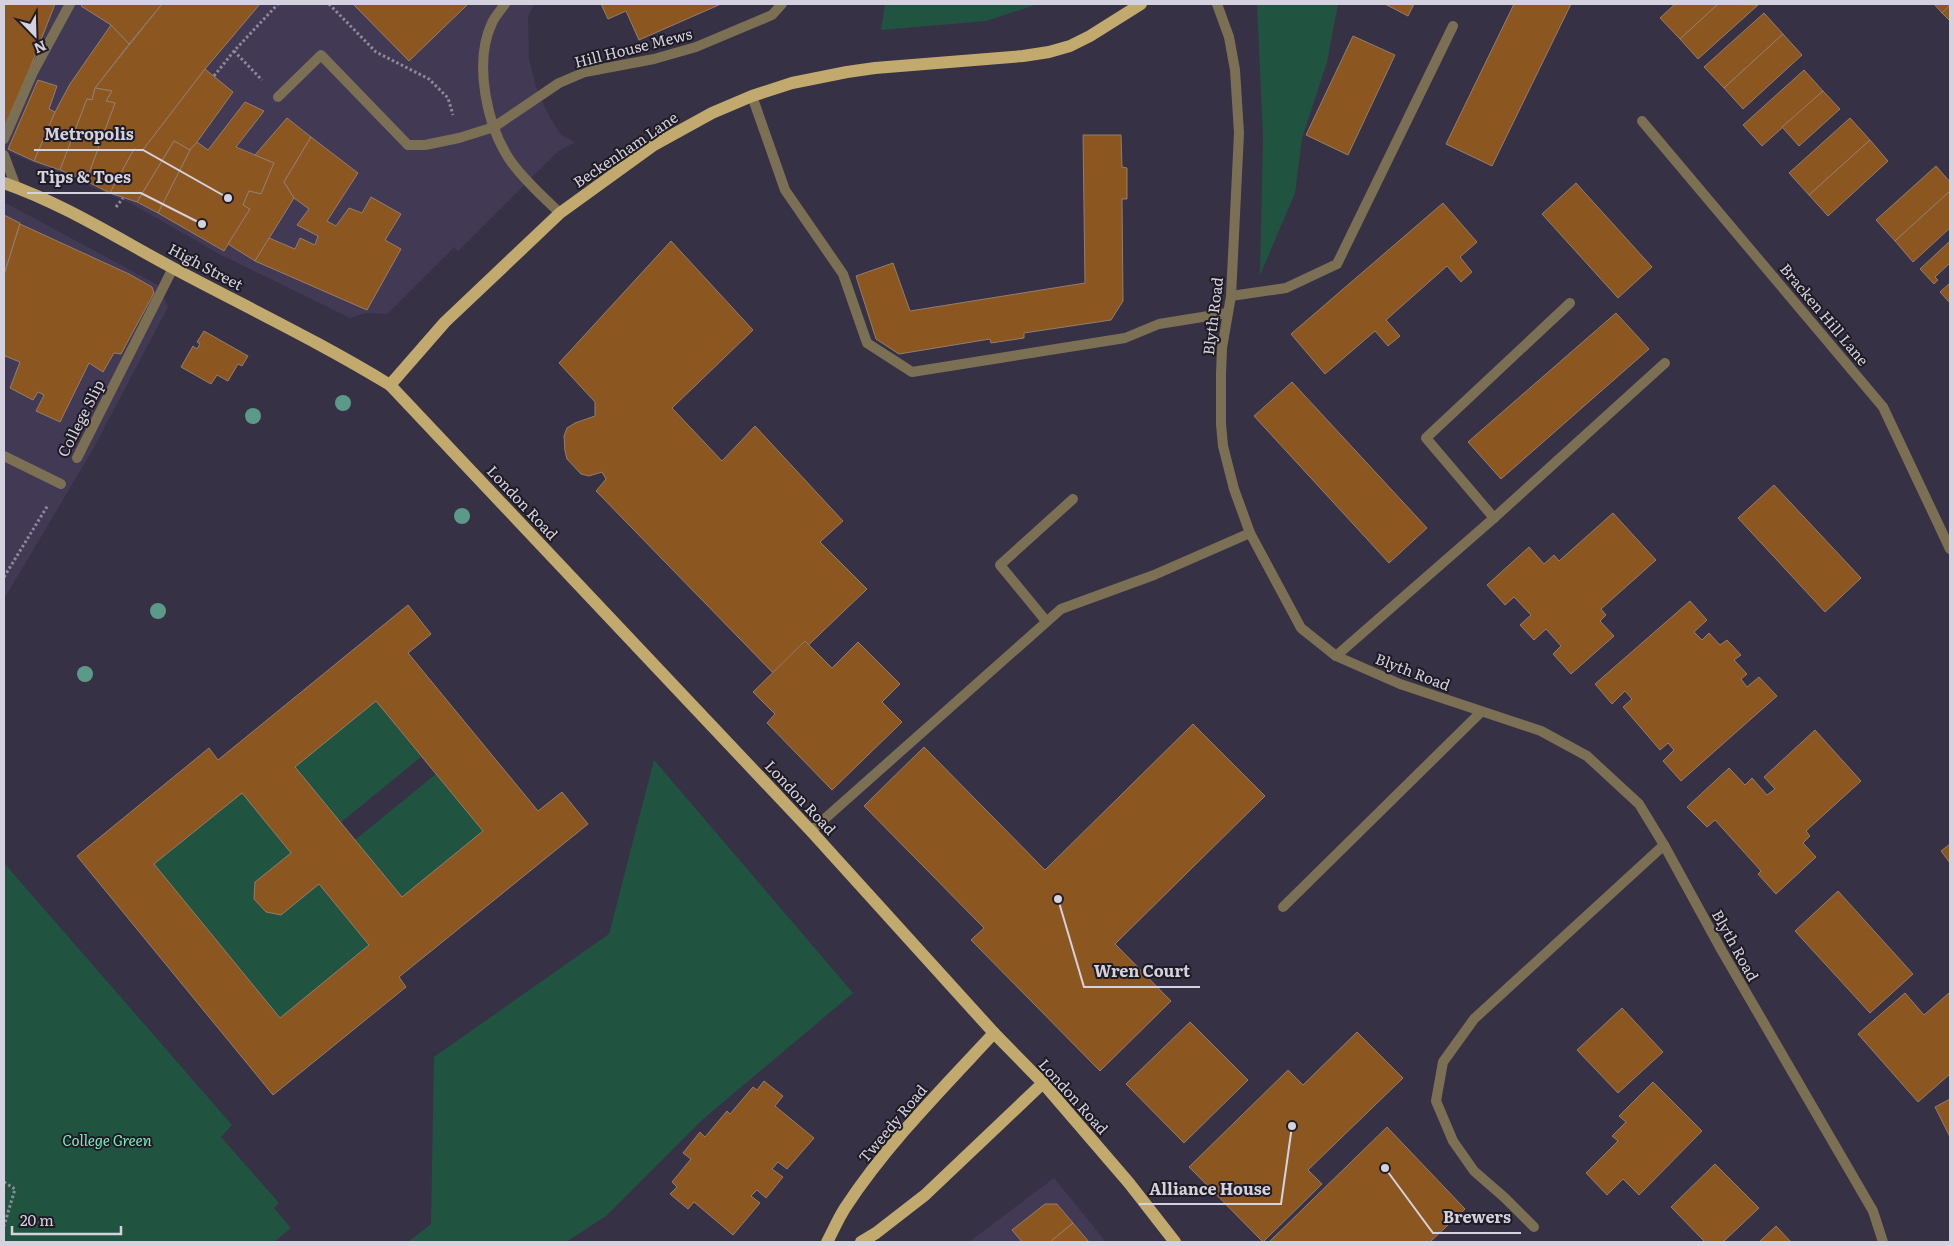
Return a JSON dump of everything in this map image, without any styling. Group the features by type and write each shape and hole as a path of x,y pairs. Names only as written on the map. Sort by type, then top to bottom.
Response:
{"main road":[{"name":"Beckenham Lane","path":"390,385 444,322 560,214 654,145 712,113 752,96 792,83 847,72 1049,52 1070,46 1090,36 1141,4"},
{"name":"High Street","path":"4,183 60,205 173,268 340,354 390,385"},
{"name":"London Road","path":"390,385 811,831 994,1033 1043,1083 1129,1183 1175,1242"},
{"name":"Tweedy Road","path":"827,1242 844,1209 891,1146 994,1033"},
{"path":"861,1242 876,1233 925,1195 1043,1083"}],"street":[{"path":"4,139 33,72 70,4"},
{"path":"505,4 492,24 483,68 483,83 494,127 502,147 524,178 560,214"},
{"name":"Hill House Mews","path":"278,96 321,55 408,145 425,145 459,138 494,127 560,82 585,72 654,59 696,47 772,15 782,4"},
{"name":"Blyth Road","path":"1217,4 1228,37 1235,70 1239,133 1231,296 1227,313 1220,374 1221,424 1228,466 1250,533 1301,628 1336,656 1400,684 1541,731 1587,756 1639,804 1873,1210 1883,1242"},
{"path":"1231,296 1286,288 1337,264 1453,26"},
{"path":"752,96 785,190 843,274 867,343 912,372 1125,338 1159,324 1227,313"},
{"name":"Bracken Hill Lane","path":"1642,121 1884,406 1950,549"},
{"path":"4,155 16,187"},
{"name":"College Slip","path":"77,458 173,268"},
{"path":"1494,518 1426,438 1570,303"},
{"path":"1336,656 1494,518 1665,363"},
{"path":"4,456 61,484"},
{"path":"1046,621 1000,566 1073,499"},
{"path":"811,831 1061,609 1154,575 1250,533"},
{"path":"1282,907 1481,712"},
{"path":"1534,1227 1474,1171 1453,1142 1436,1101 1443,1062 1474,1018 1664,845"}],"path":[{"path":"214,76 234,51 278,4"},
{"path":"329,4 376,52 429,78 448,98 459,138"},
{"path":"234,51 278,96"},
{"path":"4,578 61,484"},
{"path":"4,1182 15,1189 4,1226"}],"shaded area":[{"path":"4,4 534,4 528,17 529,59 536,87 549,116 561,135 575,142 558,151 458,251 454,247 387,314 366,313 350,318 221,255 132,204 4,150"},
{"path":"4,202 158,285 168,307 93,449 4,599"},
{"path":"1054,1178 1106,1242 969,1242"}],"green space":[{"path":"885,4 1038,4 986,21 881,30"},
{"path":"1257,4 1338,4 1327,62 1302,138 1295,193 1260,275 1263,137"},
{"path":"376,701 421,757 340,823 295,767"},
{"path":"654,760 853,993 702,1120 606,1216 566,1242 408,1242 431,1224 434,1057 609,934"},
{"path":"436,774 483,831 402,897 355,840"},
{"path":"242,793 291,853 255,882 254,899 266,912 281,915 319,884 369,945 280,1018 154,864"},
{"name":"College Green","path":"4,863 232,1125 221,1137 279,1203 274,1208 291,1228 274,1242 4,1242"}],"building":[{"path":"4,4 55,4 11,117 4,127"},
{"path":"83,4 162,4 129,44 111,25 81,6"},
{"path":"162,4 260,4 205,69 142,151 134,149 110,193 86,181 115,103 106,101 112,91 95,88"},
{"path":"353,4 468,4 409,61"},
{"path":"601,4 721,4 639,40 626,11 608,19"},
{"path":"1385,4 1414,4 1408,16"},
{"path":"1514,4 1571,4 1492,166 1446,144"},
{"path":"1675,4 1718,4 1680,39 1660,18"},
{"path":"1718,4 1758,5 1698,59 1680,39"},
{"path":"1934,4 1950,4 1950,5 1942,13"},
{"path":"1950,5 1950,21 1942,13"},
{"path":"1764,13 1783,34 1724,88 1704,67"},
{"path":"111,25 129,44 95,88 92,100 87,99 60,170 34,161 55,112 70,84"},
{"path":"1783,34 1802,55 1743,109 1724,88"},
{"path":"1353,36 1395,55 1348,155 1306,135"},
{"path":"205,69 233,92 197,142 190,150 174,141 137,202 110,193 134,149 142,151"},
{"path":"1804,70 1823,91 1762,146 1743,125"},
{"path":"38,80 57,86 49,109 55,112 34,161 8,149"},
{"path":"95,88 112,91 106,101 115,103 86,181 60,170 87,99 92,100"},
{"path":"1823,91 1840,109 1799,146 1782,127"},
{"path":"245,102 264,111 236,147 274,163 261,194 249,191 243,205 250,209 224,251 158,213 190,150 197,142 208,150"},
{"path":"287,118 311,137 284,182 294,198 255,261 228,244 250,209 243,205 249,191 261,194 274,163 255,155"},
{"path":"1850,118 1870,140 1809,195 1789,173"},
{"path":"1083,135 1121,135 1122,167 1127,168 1127,199 1122,199 1123,301 1111,320 1024,333 1024,338 991,343 990,339 899,354 876,339 856,276 893,263 910,311 1085,283"},
{"path":"311,137 358,173 327,221 336,226 349,208 362,213 371,197 401,214 385,240 401,249 367,310 255,261 269,238 295,249 300,238 315,245 318,236 297,225 309,209 294,198 284,182"},
{"path":"1870,140 1888,161 1828,216 1809,195"},
{"path":"174,141 190,150 158,213 137,202"},
{"path":"1936,166 1950,182 1950,191 1895,241 1876,220"},
{"path":"1576,183 1652,267 1618,298 1542,214"},
{"path":"1950,191 1950,228 1913,262 1895,241"},
{"path":"1443,203 1477,242 1460,257 1472,272 1461,282 1447,266 1386,320 1400,336 1388,346 1375,331 1325,374 1291,334"},
{"path":"4,215 20,223 4,275"},
{"path":"20,224 129,274 152,287 154,293 121,354 114,353 103,372 89,363 60,422 36,411 44,395 38,392 33,400 10,388 20,362 5,356 4,359 4,275"},
{"path":"671,241 753,330 672,408 722,461 755,426 843,521 820,542 867,589 776,676 596,491 606,479 602,472 589,476 581,474 567,459 565,451 564,436 567,428 595,416 595,402 559,363"},
{"path":"1950,241 1950,263 1935,277 1938,280 1934,284 1920,269"},
{"path":"1950,283 1950,303 1940,292"},
{"path":"1616,313 1649,349 1501,479 1468,442"},
{"path":"204,331 248,356 242,366 238,364 228,381 217,375 211,384 181,367 193,346 197,349 200,344 197,342"},
{"path":"1292,382 1427,528 1389,563 1254,416"},
{"path":"1774,485 1861,578 1825,612 1738,518"},
{"path":"1613,513 1656,560 1601,609 1606,615 1600,621 1614,636 1571,674 1553,654 1561,646 1546,629 1534,640 1520,625 1531,615 1514,597 1505,605 1487,585 1529,547 1544,564 1554,555 1559,561"},
{"path":"1690,601 1707,620 1694,632 1702,640 1709,633 1720,645 1727,640 1741,655 1734,660 1747,674 1741,679 1747,687 1759,677 1777,696 1681,781 1663,761 1674,750 1668,743 1660,750 1623,707 1632,699 1625,691 1612,704 1595,684"},
{"path":"408,605 431,634 408,653 538,811 562,792 588,824 399,977 406,987 273,1095 77,856 209,748 218,760","holes":["376,701 483,831 402,897 295,767","242,793 291,853 255,882 254,899 266,912 281,915 319,884 369,945 280,1018 154,864"]},
{"path":"805,641 832,668 858,642 900,684 882,702 902,722 832,790 767,723 775,714 753,692"},
{"path":"1193,724 1265,796 1115,944 1171,1001 1100,1071 971,940 984,928 864,806 924,747 1045,870"},
{"path":"1815,730 1861,781 1806,831 1810,836 1803,843 1816,857 1776,894 1758,874 1761,871 1715,820 1707,827 1687,807 1729,768 1745,785 1752,778 1767,795 1775,789 1764,777"},
{"path":"1950,844 1950,863 1941,851"},
{"path":"1838,891 1913,974 1870,1013 1795,931"},
{"path":"1905,993 1924,1015 1949,993 1950,995 1950,1074 1918,1102 1858,1034"},
{"path":"1622,1008 1663,1052 1618,1093 1577,1050"},
{"path":"1190,1022 1248,1080 1184,1143 1126,1084"},
{"path":"1357,1032 1403,1078 1308,1170 1322,1184 1263,1242 1189,1167 1288,1070 1303,1085"},
{"path":"764,1081 783,1096 775,1106 814,1138 787,1169 778,1162 772,1169 783,1177 766,1198 757,1190 751,1196 760,1203 733,1235 694,1202 688,1209 670,1194 677,1187 672,1182 691,1159 683,1153 700,1132 705,1137 727,1111 730,1114 753,1087 757,1090"},
{"path":"1653,1082 1702,1131 1639,1195 1623,1179 1607,1195 1586,1173 1618,1141 1612,1136 1626,1122 1619,1116"},
{"path":"1950,1099 1950,1137 1935,1107"},
{"path":"1387,1127 1465,1209 1430,1242 1269,1242"},
{"path":"1715,1164 1759,1208 1723,1242 1705,1242 1671,1207"},
{"path":"1045,1204 1057,1204 1073,1223 1050,1242 1022,1242 1012,1230"},
{"path":"1073,1223 1089,1242 1050,1242"},
{"path":"1776,1226 1791,1242 1759,1242"}],"place":[{"name":"Metropolis","path":"228,198"},
{"name":"Tips & Toes","path":"202,224"},
{"name":"Wren Court","path":"1058,899"},
{"name":"Alliance House","path":"1292,1126"},
{"name":"Brewers","path":"1385,1168"}]}
